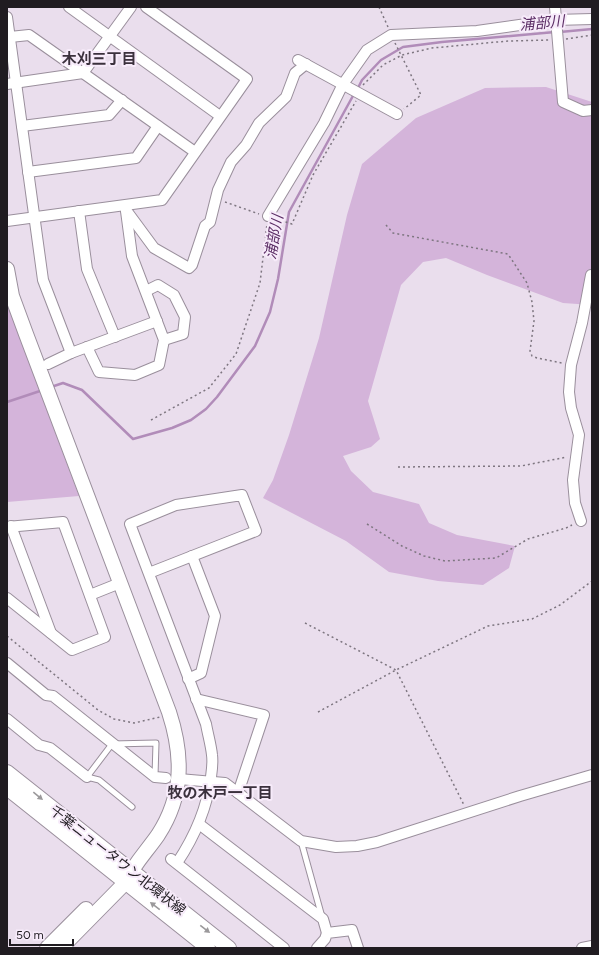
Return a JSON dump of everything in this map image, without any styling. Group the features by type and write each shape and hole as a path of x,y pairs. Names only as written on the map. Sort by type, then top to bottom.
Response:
{"street":[{"path":"69,7 220,116"},
{"path":"12,83 83,73 131,7"},
{"path":"7,221 80,211 125,208 162,200 247,79 146,7"},
{"path":"554,7 563,102 583,111 592,110"},
{"path":"7,17 10,37 12,83 22,126 43,280 71,353"},
{"path":"268,216 324,123 343,84 367,50 391,35 477,31 556,20 592,19"},
{"path":"10,37 28,35 195,152"},
{"path":"125,208 154,248 189,268 192,265 205,226 210,222 218,190 231,162 246,145 259,123 286,97 295,73 302,62 397,114"},
{"path":"22,126 109,115 122,100"},
{"path":"28,172 136,158 158,126"},
{"path":"87,347 98,372 135,375 159,365 164,340 132,256 125,208"},
{"path":"80,211 87,269 115,337"},
{"path":"7,269 12,296 170,712 176,733 179,752 173,778 173,802 158,834 125,877 61,948"},
{"path":"581,521 573,491 579,435 571,408 569,392 571,365 582,323 591,275"},
{"path":"146,291 158,285 174,295 185,318 183,334 164,340"},
{"path":"48,364 71,353 157,321"},
{"path":"149,573 256,531 242,495 176,505 130,524 206,724 211,745 212,757 210,782 205,810 186,849 174,860 284,948"},
{"path":"7,598 72,650 105,637 63,522 9,526 51,633"},
{"path":"188,679 201,673 216,616 192,556"},
{"path":"90,595 120,583"},
{"path":"7,663 46,695 53,696 155,777 225,783 301,841 336,847 357,846 377,842 520,796 592,775"},
{"path":"196,699 264,715 238,793"},
{"path":"7,719 39,745 50,748 87,777"},
{"name":"千葉ニュータウン北環状線","path":"7,772 125,877 208,948"},
{"name":"千葉ニュータウン北環状線","path":"7,788 125,877 229,948"},
{"path":"199,824 323,919 326,933 325,939 317,948"},
{"path":"47,948 125,877"},
{"path":"326,933 352,930 358,948"},
{"path":"582,948 592,946"}],"lane":[{"path":"132,807 99,780 87,777 112,744 156,743 155,777"},
{"path":"301,841 323,919"}],"path":[{"path":"379,7 391,35 421,95 397,114"},
{"path":"216,199 292,224 313,175 360,94 363,85 383,65 402,55 432,48 508,41 557,41 579,36 592,35"},
{"path":"151,420 209,388 236,354 260,283 268,216"},
{"path":"386,225 393,234 508,254 527,283 532,302 534,321 530,350 532,356 571,365"},
{"path":"398,467 521,466 576,456"},
{"path":"367,524 402,546 424,556 444,561 496,558 528,539 566,528 581,521"},
{"path":"318,712 396,670 488,626 532,619 560,605 592,581"},
{"path":"305,623 396,670 468,813"},
{"path":"7,636 98,710 114,719 134,723 161,717"}],"shaded area":[{"path":"546,87 592,102 592,305 563,303 446,258 423,262 401,285 368,401 380,439 371,447 343,456 351,471 373,492 419,504 429,523 457,535 515,546 509,568 483,585 438,581 389,572 346,541 263,498 273,480 289,435 319,338 347,215 362,164 416,118 485,88"},
{"path":"7,301 16,328 79,496 7,502"}],"waterway":[{"name":"浦部川","path":"560,32 592,29"},
{"name":"浦部川","path":"357,90 362,80 381,60 403,47 555,32"},
{"name":"浦部川","path":"51,387 63,383 82,390 133,439 172,428 191,420 206,409 217,397 255,346 270,312 278,279 289,212 354,94"},
{"name":"浦部川","path":"7,402 43,390"}],"district":[{"name":"木刈三丁目","path":"99,59"},
{"name":"牧の木戸一丁目","path":"220,793"}]}
